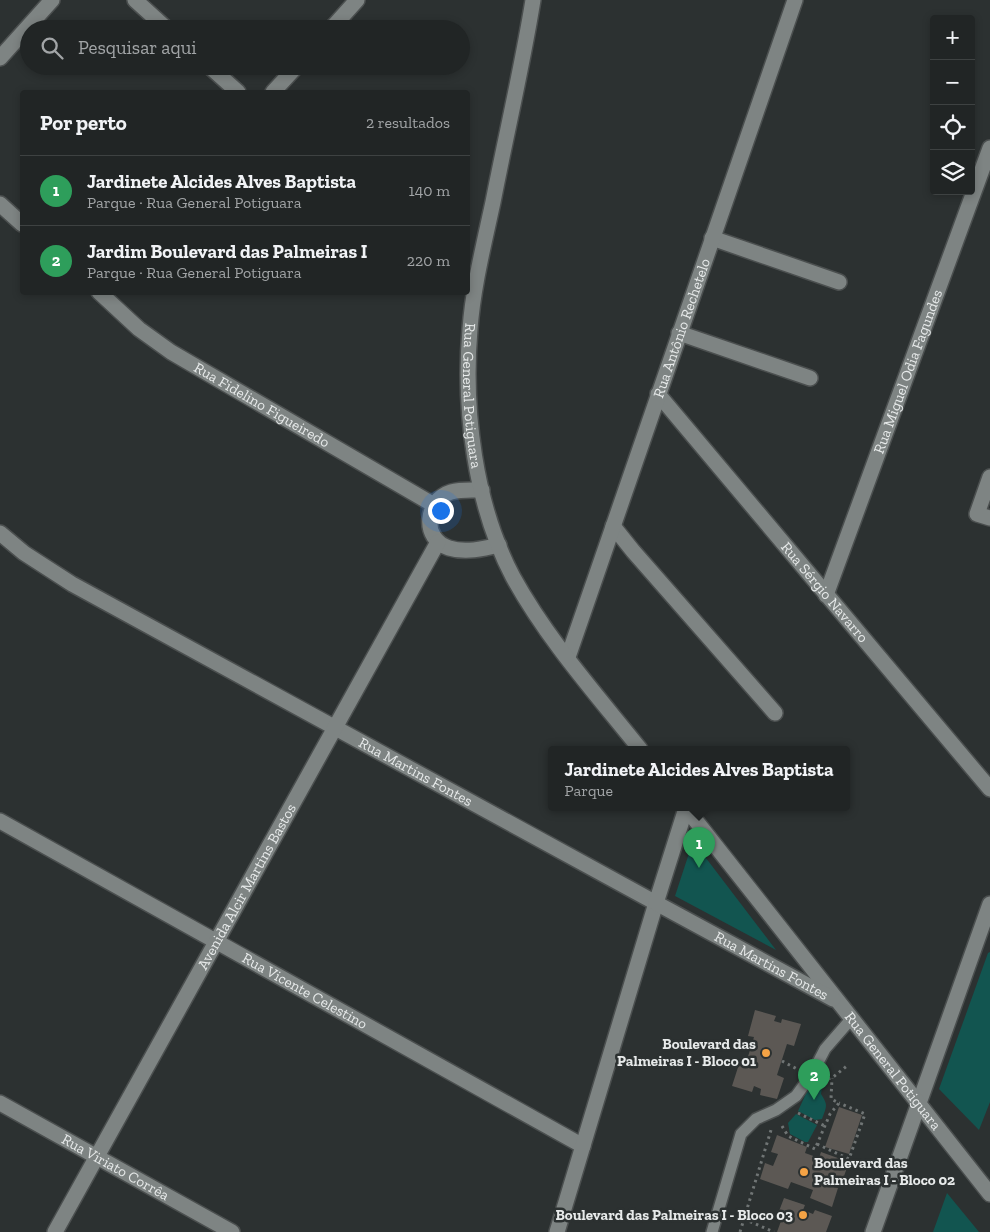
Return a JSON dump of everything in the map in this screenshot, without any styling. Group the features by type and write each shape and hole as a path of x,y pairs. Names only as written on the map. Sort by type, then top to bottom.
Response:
{"street":[{"path":"34,20 52,0"},
{"path":"135,0 157,20"},
{"path":"339,20 357,0"},
{"name":"Rua General Potiguara","path":"533,0 478,274 470,328 468,386 470,423 482,490 499,545 512,575 528,603 638,746"},
{"name":"Rua Antônio Rechetelo","path":"568,657 795,0"},
{"path":"0,58 20,36"},
{"path":"219,75 236,90"},
{"path":"275,90 289,75"},
{"name":"Rua Miguel Odia Fagundes","path":"826,595 990,148"},
{"path":"0,204 20,222"},
{"path":"712,238 839,282"},
{"name":"Rua Fidelino Figueiredo","path":"102,295 139,329 170,352 434,505"},
{"path":"679,333 810,378"},
{"name":"Rua Sérgio Navarro","path":"658,394 990,789"},
{"path":"990,477 977,514 990,518"},
{"path":"482,490 451,492 440,497 430,513 429,524 438,542 448,548 479,550 499,545"},
{"path":"613,526 775,713"},
{"name":"Rua Martins Fontes","path":"0,533 47,569 72,584 838,1002"},
{"name":"Avenida Alcir Martins Bastos","path":"55,1232 438,542"},
{"path":"557,1232 685,811"},
{"name":"Rua General Potiguara","path":"689,811 990,1194"},
{"name":"Rua Vicente Celestino","path":"0,821 583,1146"},
{"path":"873,1232 988,914"},
{"name":"Rua Viriato Corrêa","path":"0,1103 232,1232"}],"lane":[{"path":"712,1232 741,1134 756,1119 776,1110 796,1096 812,1074 825,1049 852,1018"}],"path":[{"path":"826,1079 832,1078 848,1065"},
{"path":"817,1144 849,1159 865,1114 830,1099 832,1078"},
{"path":"781,1123 788,1136 815,1149 834,1108 839,1103"},
{"path":"793,1110 801,1116 825,1126"},
{"path":"740,1232 773,1126"},
{"path":"744,1219 774,1232"}],"shaded area":[{"path":"693,841 776,950 675,896"},
{"path":"990,952 990,1102 979,1130 939,1089 988,953"},
{"path":"816,1078 823,1080 826,1086 822,1088 821,1094 826,1106 822,1119 815,1120 798,1111 809,1087"},
{"path":"796,1114 817,1125 808,1142 790,1134 788,1123"},
{"path":"947,1193 979,1232 933,1232"}],"building":[{"name":"Boulevard das Palmeiras I - Bloco 01","path":"755,1010 776,1016 774,1021 781,1023 782,1019 801,1024 794,1046 787,1044 777,1075 784,1078 777,1099 760,1095 761,1089 754,1086 752,1092 732,1086 740,1061 746,1063 754,1037 748,1036"},
{"path":"839,1107 862,1115 849,1154 825,1147"},
{"name":"Boulevard das Palmeiras I - Bloco 02","path":"777,1135 807,1147 805,1153 819,1158 821,1152 849,1162 843,1179 838,1177 834,1187 838,1188 832,1207 810,1198 813,1190 791,1182 788,1189 760,1179 765,1163 773,1166 778,1154 771,1152"},
{"name":"Boulevard das Palmeiras I - Bloco 03","path":"784,1198 805,1205 803,1210 813,1214 815,1210 832,1216 826,1232 777,1232 781,1221 776,1219"}],"place":[{"name":"Jardinete Alcides Alves Baptista","path":"699,868"},
{"name":"Boulevard das Palmeiras I - Bloco 01","path":"766,1053"},
{"name":"Jardim Boulevard das Palmeiras I","path":"814,1100"},
{"name":"Boulevard das Palmeiras I - Bloco 02","path":"804,1172"},
{"name":"Boulevard das Palmeiras I - Bloco 03","path":"803,1215"}]}
